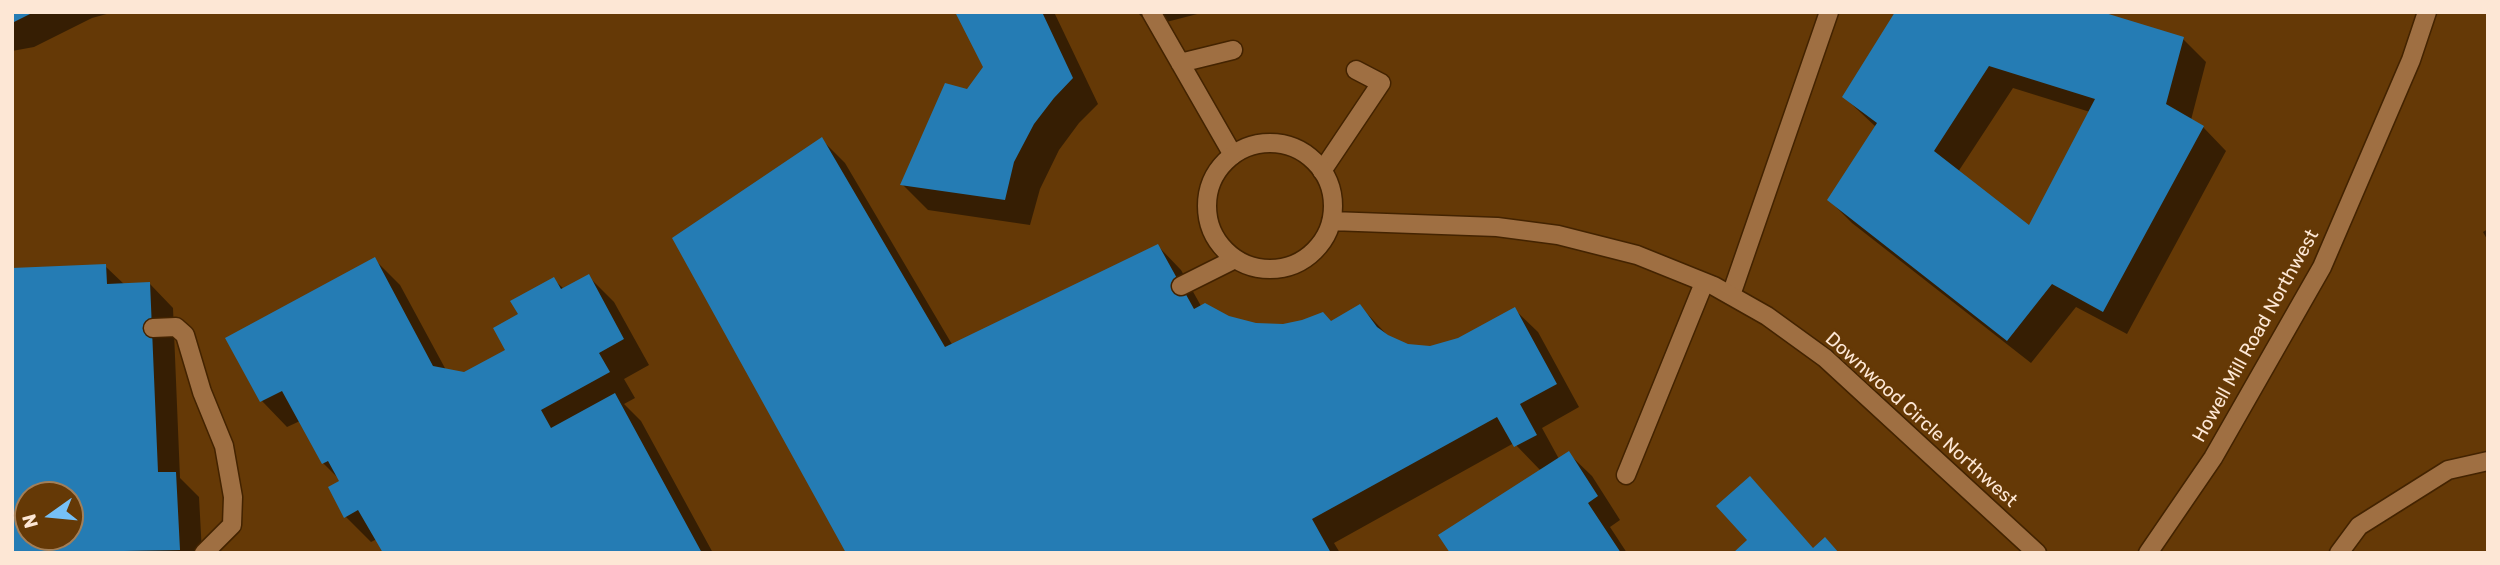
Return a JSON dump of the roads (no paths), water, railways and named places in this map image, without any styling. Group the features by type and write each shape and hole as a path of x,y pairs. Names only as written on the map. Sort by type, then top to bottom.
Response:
{"street":[{"path":"1151,12 1233,155"},
{"path":"1731,295 1829,12"},
{"name":"Howell Mill Road Northwest","path":"2148,553 2213,458 2322,267 2411,60 2427,12"},
{"path":"1180,63 1233,50"},
{"path":"1322,171 1381,83 1356,70"},
{"path":"1261,144 1291,146 1308,156 1322,171 1330,187 1333,204 1331,221 1324,240 1310,255 1293,265 1273,270 1253,268 1235,259 1220,245 1210,227 1207,207 1209,187 1219,169 1233,155 1261,144"},
{"name":"Downwood Circle Northwest","path":"1331,221 1497,226 1558,235 1637,255 1731,295 1767,316 1825,358 2037,553"},
{"path":"1181,286 1235,259"},
{"path":"1626,475 1704,283"},
{"path":"153,328 176,327 186,335 202,392 224,446 233,497 232,525 204,553"},
{"path":"2339,553 2359,526 2448,470 2488,461"}]}
